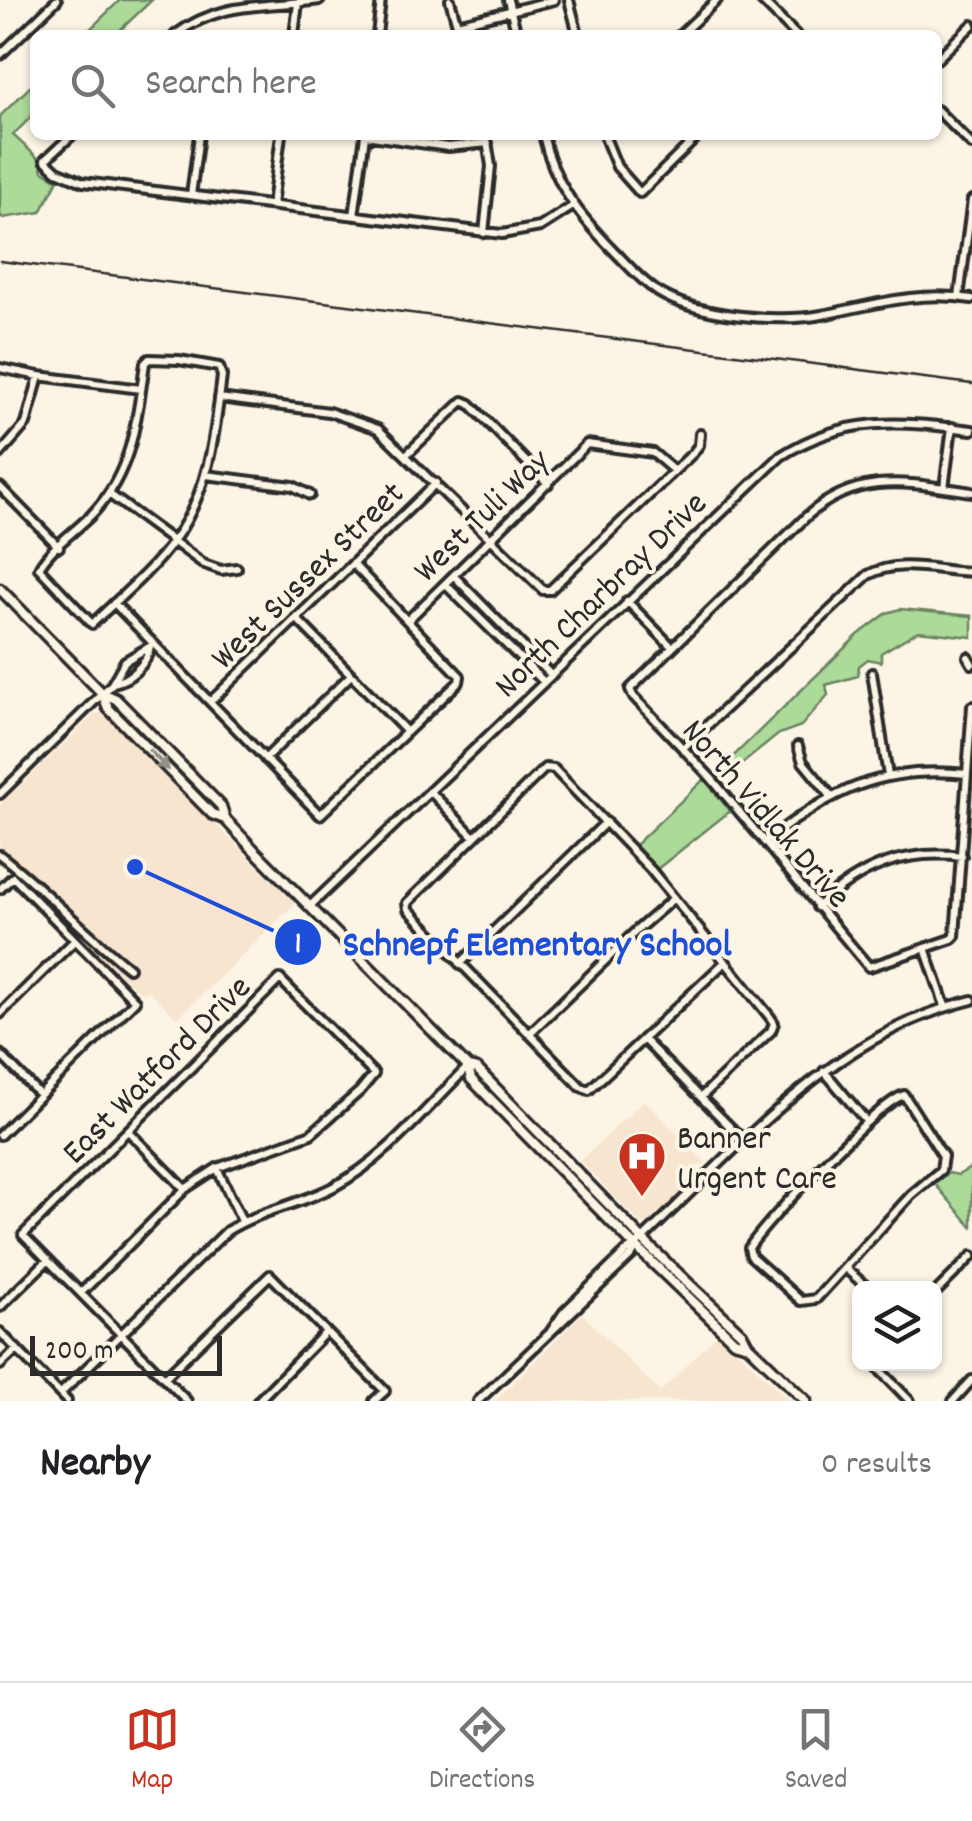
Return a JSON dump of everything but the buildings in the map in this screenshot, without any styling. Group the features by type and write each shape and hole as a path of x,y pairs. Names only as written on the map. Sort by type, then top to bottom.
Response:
{"main road":[{"path":"0,588 220,806 225,819 468,1067 471,1078 593,1204 734,1341 748,1345"},
{"path":"468,1067 477,1069 806,1401"}],"street":[{"path":"0,55 56,0"},
{"path":"181,30 196,18 221,8 255,2 320,0"},
{"path":"378,30 382,0"},
{"path":"450,0 459,30"},
{"path":"508,0 517,30"},
{"path":"457,24 554,0"},
{"path":"569,0 577,30"},
{"path":"685,30 717,0"},
{"path":"761,0 791,30"},
{"path":"295,30 298,3"},
{"path":"942,54 972,25"},
{"path":"942,115 972,144"},
{"path":"67,140 45,160 70,178 83,182 484,233 512,234 540,227 572,206"},
{"path":"191,196 198,140"},
{"path":"272,205 281,140"},
{"path":"354,216 364,140"},
{"path":"400,140 448,147 482,140"},
{"path":"484,233 491,166 487,140"},
{"path":"544,140 555,175 572,206 646,284 692,307 797,318 888,299 972,299"},
{"path":"606,140 618,166 640,193 694,140"},
{"path":"959,297 972,200"},
{"path":"156,358 220,367 220,398 206,474 173,542 92,624 39,568 109,494 134,442 145,363 156,358"},
{"path":"0,368 142,389"},
{"path":"0,454 26,424 39,376"},
{"path":"220,398 344,416 378,429 540,588 550,590 674,471 699,445 700,434"},
{"path":"407,454 463,401 548,484"},
{"name":"North Charbray Drive","path":"310,906 762,471 802,443 838,429 872,423 972,430"},
{"path":"944,488 952,427"},
{"name":"West Tuli Way","path":"408,620 587,444 653,454 674,471"},
{"path":"206,474 292,486 310,496"},
{"path":"627,601 672,647 807,516 834,496 878,482 972,492"},
{"name":"West Sussex Street","path":"210,702 436,483"},
{"path":"0,487 58,547"},
{"path":"109,494 204,564 221,570 237,568"},
{"path":"114,603 320,815 459,682 460,676 353,564"},
{"path":"684,748 868,574 907,565 972,572"},
{"path":"454,576 506,628 547,678"},
{"path":"446,584 498,638 547,678"},
{"path":"296,618 406,732"},
{"path":"498,638 506,628"},
{"path":"113,683 125,661 151,645"},
{"path":"0,794 113,683 136,672 149,655 151,645"},
{"name":"North Vidlak Drive","path":"672,647 630,689 633,696 684,748 869,967 925,948"},
{"path":"130,658 138,667"},
{"path":"872,674 888,776"},
{"path":"265,759 351,676"},
{"path":"945,1006 925,948 954,936 972,706"},
{"path":"798,746 803,762 831,796"},
{"path":"700,1097 771,1031 774,1023 726,962 674,898 606,822 549,767 407,903 408,909 460,964 581,1087 589,1090 726,962"},
{"path":"765,842 831,796 888,776 967,774"},
{"path":"430,791 474,836"},
{"path":"460,964 606,822"},
{"path":"817,907 845,882 883,862 920,853 962,856"},
{"path":"0,856 17,866 92,939 129,968"},
{"path":"0,889 13,877 135,1001 0,1135"},
{"path":"529,1034 674,898"},
{"path":"0,1014 75,940"},
{"name":"East Watford Drive","path":"48,1260 23,1236 280,979 374,1074 311,1134 217,1168"},
{"path":"478,1401 627,1251 824,1070 886,1032 945,1006 972,1000"},
{"path":"644,1038 745,1142"},
{"path":"0,1054 40,1095"},
{"path":"60,1394 201,1254 242,1221 332,1188 362,1170 468,1067"},
{"path":"824,1070 866,1121"},
{"path":"904,1095 944,1162 942,1170 911,1195 809,1302 800,1301 751,1256 749,1248 866,1121 894,1098 904,1095"},
{"path":"128,1131 185,1189"},
{"path":"81,1293 185,1189 217,1168 242,1221"},
{"path":"942,1286 972,1256"},
{"path":"0,1306 48,1260 187,1401"},
{"path":"845,1268 860,1281"},
{"path":"164,1378 270,1275 384,1391 374,1401"},
{"path":"0,1332 67,1401"},
{"path":"258,1401 326,1332"},
{"path":"0,1366 17,1349"},
{"path":"881,1371 910,1401"},
{"path":"953,1401 970,1387"}],"shaded area":[{"path":"105,712 295,904 177,1019 149,991 142,993 119,975 21,874 0,860 0,805 95,714"},
{"path":"644,1100 706,1163 697,1167 692,1181 646,1224 641,1224 580,1161"},
{"path":"582,1314 660,1392 719,1333 790,1401 495,1401"}],"green space":[{"path":"120,0 152,0 120,30 89,30"},
{"path":"30,87 30,118 13,135 40,160 43,171 58,180 41,212 3,218 0,215 0,116"},
{"path":"900,609 972,616 972,637 918,631 881,653 881,662 868,659 859,666 858,676 826,685 828,695 801,726 779,734 721,781 715,774 858,635 887,613"},
{"path":"704,779 730,811 656,870 634,846"},
{"path":"972,1167 972,1227 934,1183 949,1173 958,1175"}],"railway":[{"path":"0,261 972,384"}],"place":[{"name":"Schnepf Elementary School","path":"135,867"},
{"name":"Banner Urgent Care","path":"642,1198"}]}
